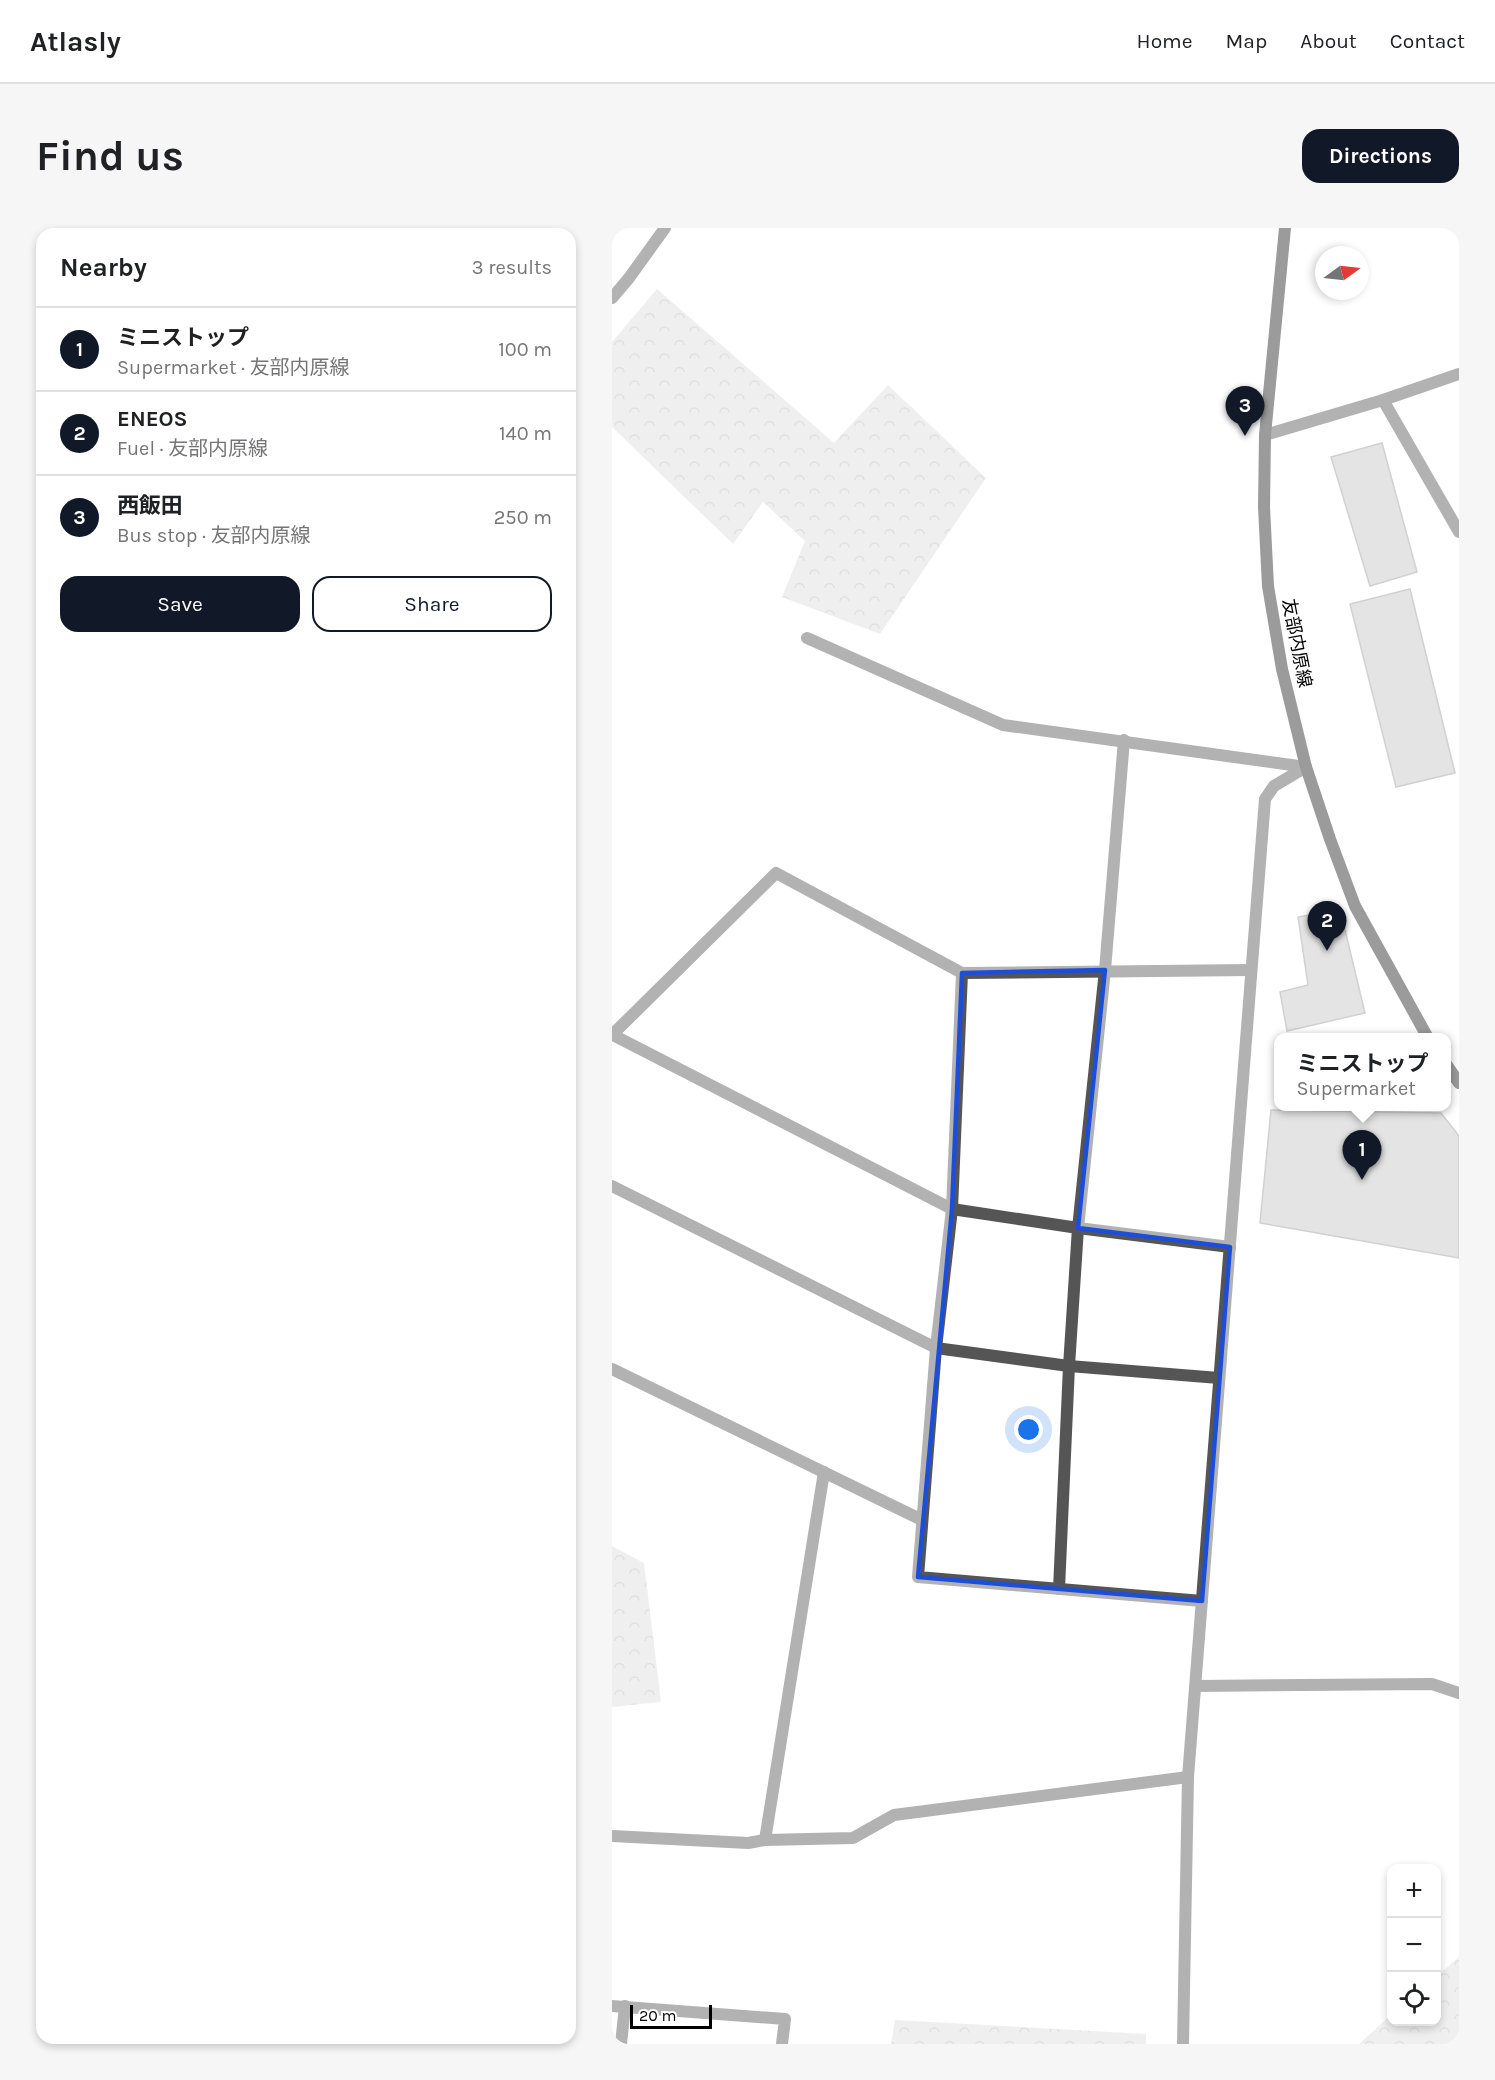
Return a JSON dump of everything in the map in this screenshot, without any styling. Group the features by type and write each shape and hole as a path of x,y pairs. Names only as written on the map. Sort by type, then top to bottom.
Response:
{"main road":[{"name":"友部内原線","path":"1285,228 1264,435 1264,507 1268,586 1282,669 1306,767 1355,906 1425,1033"}],"street":[{"path":"612,298 665,228"},
{"path":"1264,435 1383,400 1459,374"},
{"path":"1383,400 1459,532"},
{"path":"807,638 1003,725 1306,767"},
{"path":"1059,1589 1078,1228 1105,970 1124,740"},
{"path":"1183,2044 1188,1777 1265,799 1274,786 1306,767"},
{"path":"1230,1247 952,1209 612,1035 776,873 962,973 1251,970"},
{"path":"962,973 952,1209 936,1348 918,1577 1203,1601"},
{"path":"612,1186 936,1348 1069,1366 1219,1378"},
{"path":"612,1369 922,1521"},
{"path":"765,1840 824,1473"},
{"path":"1196,1686 1432,1684 1459,1693"},
{"path":"612,1836 748,1844 765,1840 853,1838 894,1815 1188,1777"},
{"path":"621,2044 618,2006 785,2019 782,2044"}],"highlighted area":[{"path":"1105,970 1078,1228 1230,1247 1202,1601 918,1577 952,1209 962,973"}],"green space":[{"path":"657,289 834,443 888,385 986,478 880,634 782,597 805,541 763,502 733,544 612,427 612,342"},
{"path":"612,1546 644,1563 661,1702 612,1707"},
{"path":"1459,1957 1459,2044 1359,2044 1387,2019 1387,2026 1441,2026 1441,1973"},
{"path":"895,2020 1146,2034 1146,2044 891,2044"}],"building":[{"path":"1382,443 1417,572 1370,586 1331,457"},
{"path":"1410,589 1455,773 1396,787 1350,604"},
{"path":"1340,909 1365,1013 1287,1031 1280,992 1308,985 1298,917"},
{"path":"1271,1110 1441,1113 1459,1136 1459,1258 1260,1223"}],"place":[{"name":"西飯田","path":"1245,436"},
{"name":"ENEOS","path":"1327,951"},
{"name":"ミニストップ","path":"1362,1180"}]}
